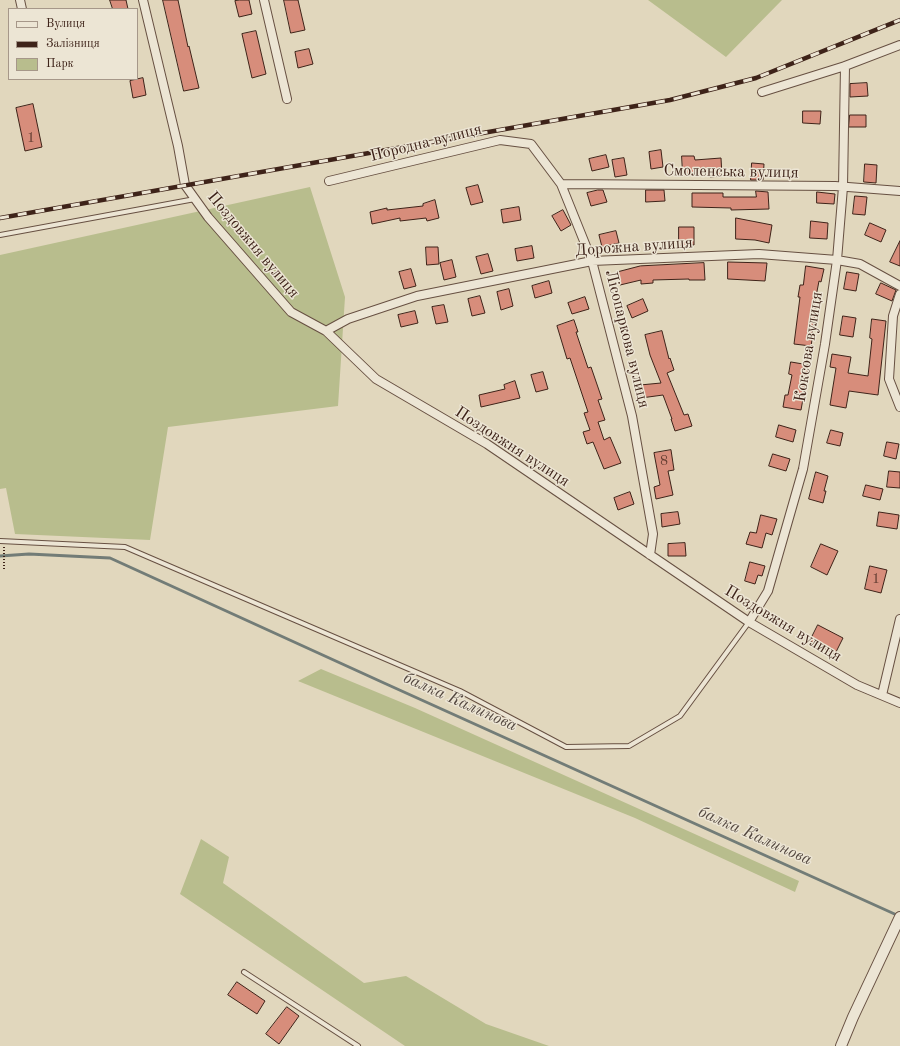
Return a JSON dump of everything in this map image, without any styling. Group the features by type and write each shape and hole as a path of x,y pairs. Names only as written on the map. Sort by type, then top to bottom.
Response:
{"street":[{"name":"Поздовжня вулиця","path":"144,0 178,146 185,185 208,217 291,312 326,332 376,379 487,444 748,622 857,685 900,703"},
{"path":"264,0 287,99"},
{"path":"762,92 845,66 900,45"},
{"name":"Коксова вулиця","path":"748,622 768,591 803,469 825,344 837,260 843,187 845,66"},
{"name":"Породна вулиця","path":"329,181 500,140 530,144"},
{"name":"Лісопаркова вулиця","path":"530,144 561,184 592,261 632,416 653,534 650,555"},
{"name":"Смоленська вулиця","path":"561,184 843,187 900,191"},
{"name":"Дорожна вулиця","path":"326,332 348,319 417,296 592,261 759,254 837,260 860,264 900,286"},
{"path":"900,294 893,316 889,379 900,407"},
{"path":"882,695 900,619"},
{"path":"841,1046 900,917"}],"lane":[{"path":"0,235 195,199"},
{"path":"2,543 125,547 460,691 566,747 629,746 680,716 748,622"},
{"path":"244,972 358,1046"}],"path":[{"path":"2,543 4,570"}],"green space":[{"path":"648,0 782,0 726,57"},
{"path":"310,187 345,297 338,406 168,427 150,540 15,534 6,488 0,489 0,255"},
{"path":"321,669 415,708 799,881 795,892 635,818 298,681"},
{"path":"201,839 229,857 223,883 364,983 406,976 486,1024 549,1046 405,1046 180,894"}],"building":[{"path":"110,0 126,0 128,8 113,8"},
{"path":"163,0 178,0 199,88 184,91"},
{"path":"249,0 252,14 239,17 235,1"},
{"path":"284,0 298,0 305,30 291,33"},
{"path":"256,31 266,74 252,78 242,34"},
{"path":"309,49 313,64 298,68 295,52"},
{"path":"143,78 146,95 133,98 130,81"},
{"path":"867,83 868,96 850,97 850,84"},
{"path":"33,104 42,147 25,151 16,108"},
{"path":"803,111 821,111 820,124 803,123"},
{"path":"850,115 866,115 866,127 849,127"},
{"path":"661,150 663,167 651,169 649,152"},
{"path":"606,155 609,167 592,171 589,159"},
{"path":"682,156 694,156 695,160 721,158 722,176 710,177 710,172 683,174"},
{"path":"624,158 627,175 615,177 612,160"},
{"path":"752,163 764,164 763,180 751,180"},
{"path":"865,164 877,165 876,183 864,182"},
{"path":"478,185 483,202 471,205 466,188"},
{"path":"603,190 607,202 591,206 587,193"},
{"path":"646,190 664,190 665,201 646,202"},
{"path":"756,191 768,192 769,209 731,210 731,208 692,207 692,193 723,193 723,197 756,197"},
{"path":"817,192 835,194 834,204 817,203"},
{"path":"855,196 867,197 865,215 853,214"},
{"path":"435,200 439,218 427,221 426,218 400,221 400,218 372,224 370,212 387,208 387,210 423,206 423,204"},
{"path":"519,207 521,220 503,223 501,210"},
{"path":"563,210 571,225 561,231 552,216"},
{"path":"736,218 772,225 769,243 755,240 736,239"},
{"path":"811,221 828,223 827,239 810,238"},
{"path":"870,223 886,230 881,242 865,235"},
{"path":"679,227 694,227 694,245 679,246"},
{"path":"616,231 619,243 602,247 599,235"},
{"path":"900,241 900,266 890,262"},
{"path":"532,246 534,258 517,261 515,249"},
{"path":"426,247 438,247 439,264 427,265"},
{"path":"488,254 493,271 481,274 476,257"},
{"path":"452,260 456,277 444,280 440,263"},
{"path":"728,262 767,263 765,281 728,279"},
{"path":"704,263 705,280 653,280 653,283 641,284 641,280 620,285 617,272 640,266"},
{"path":"806,266 824,269 821,282 819,281 814,307 816,307 811,346 794,344 800,297 798,297 800,285 803,285"},
{"path":"411,269 416,286 404,289 399,272"},
{"path":"847,272 859,274 856,291 844,289"},
{"path":"549,281 552,293 535,298 532,286"},
{"path":"881,283 896,290 892,301 876,294"},
{"path":"509,289 513,306 501,310 497,292"},
{"path":"480,296 485,313 472,316 468,299"},
{"path":"585,297 589,309 572,314 568,303"},
{"path":"643,299 648,311 632,318 627,306"},
{"path":"444,305 448,322 436,324 432,307"},
{"path":"415,311 418,323 401,327 398,315"},
{"path":"843,316 856,318 853,337 840,335"},
{"path":"872,319 886,321 878,395 849,391 846,408 830,405 836,368 830,367 832,354 851,357 848,373 868,376 872,339 870,338"},
{"path":"574,320 578,332 576,332 588,368 591,367 602,399 598,400 605,420 598,422 604,440 610,437 621,463 604,469 593,442 587,444 583,432 590,430 584,413 588,412 570,358 567,359 557,326"},
{"path":"662,331 669,359 670,358 674,370 667,373 684,415 688,414 692,426 675,431 663,395 641,398 640,385 661,383 650,355 645,335"},
{"path":"791,362 809,365 801,410 783,407 785,395 788,395 792,375 789,374"},
{"path":"543,372 548,389 536,392 531,375"},
{"path":"515,381 520,398 481,407 479,395 505,389 504,385"},
{"path":"779,425 796,430 793,442 776,437"},
{"path":"831,430 843,433 840,446 827,443"},
{"path":"887,442 899,444 896,459 884,456"},
{"path":"671,450 674,470 668,471 673,495 656,499 654,487 660,485 654,453"},
{"path":"773,454 790,459 786,471 769,466"},
{"path":"889,471 900,472 900,488 887,487"},
{"path":"816,472 828,476 824,491 826,491 823,503 809,499"},
{"path":"866,485 883,489 880,500 863,496"},
{"path":"630,492 634,504 618,510 614,498"},
{"path":"678,512 680,524 662,527 661,514"},
{"path":"879,512 899,515 897,529 877,526"},
{"path":"761,515 777,519 772,535 766,533 762,548 746,544 750,532 756,533"},
{"path":"685,543 686,556 668,556 668,544"},
{"path":"821,544 838,551 827,575 811,567"},
{"path":"750,562 765,566 762,576 758,575 755,584 745,581"},
{"path":"870,566 887,570 881,593 865,589"},
{"path":"818,625 843,638 835,654 810,641"},
{"path":"237,982 265,1001 257,1014 228,995"},
{"path":"287,1007 299,1016 279,1044 266,1034"}],"waterway":[{"name":"балка Калинова","path":"0,556 29,554 110,558 899,916"}],"railway":[{"path":"0,218 670,100 756,78 900,20"}]}
